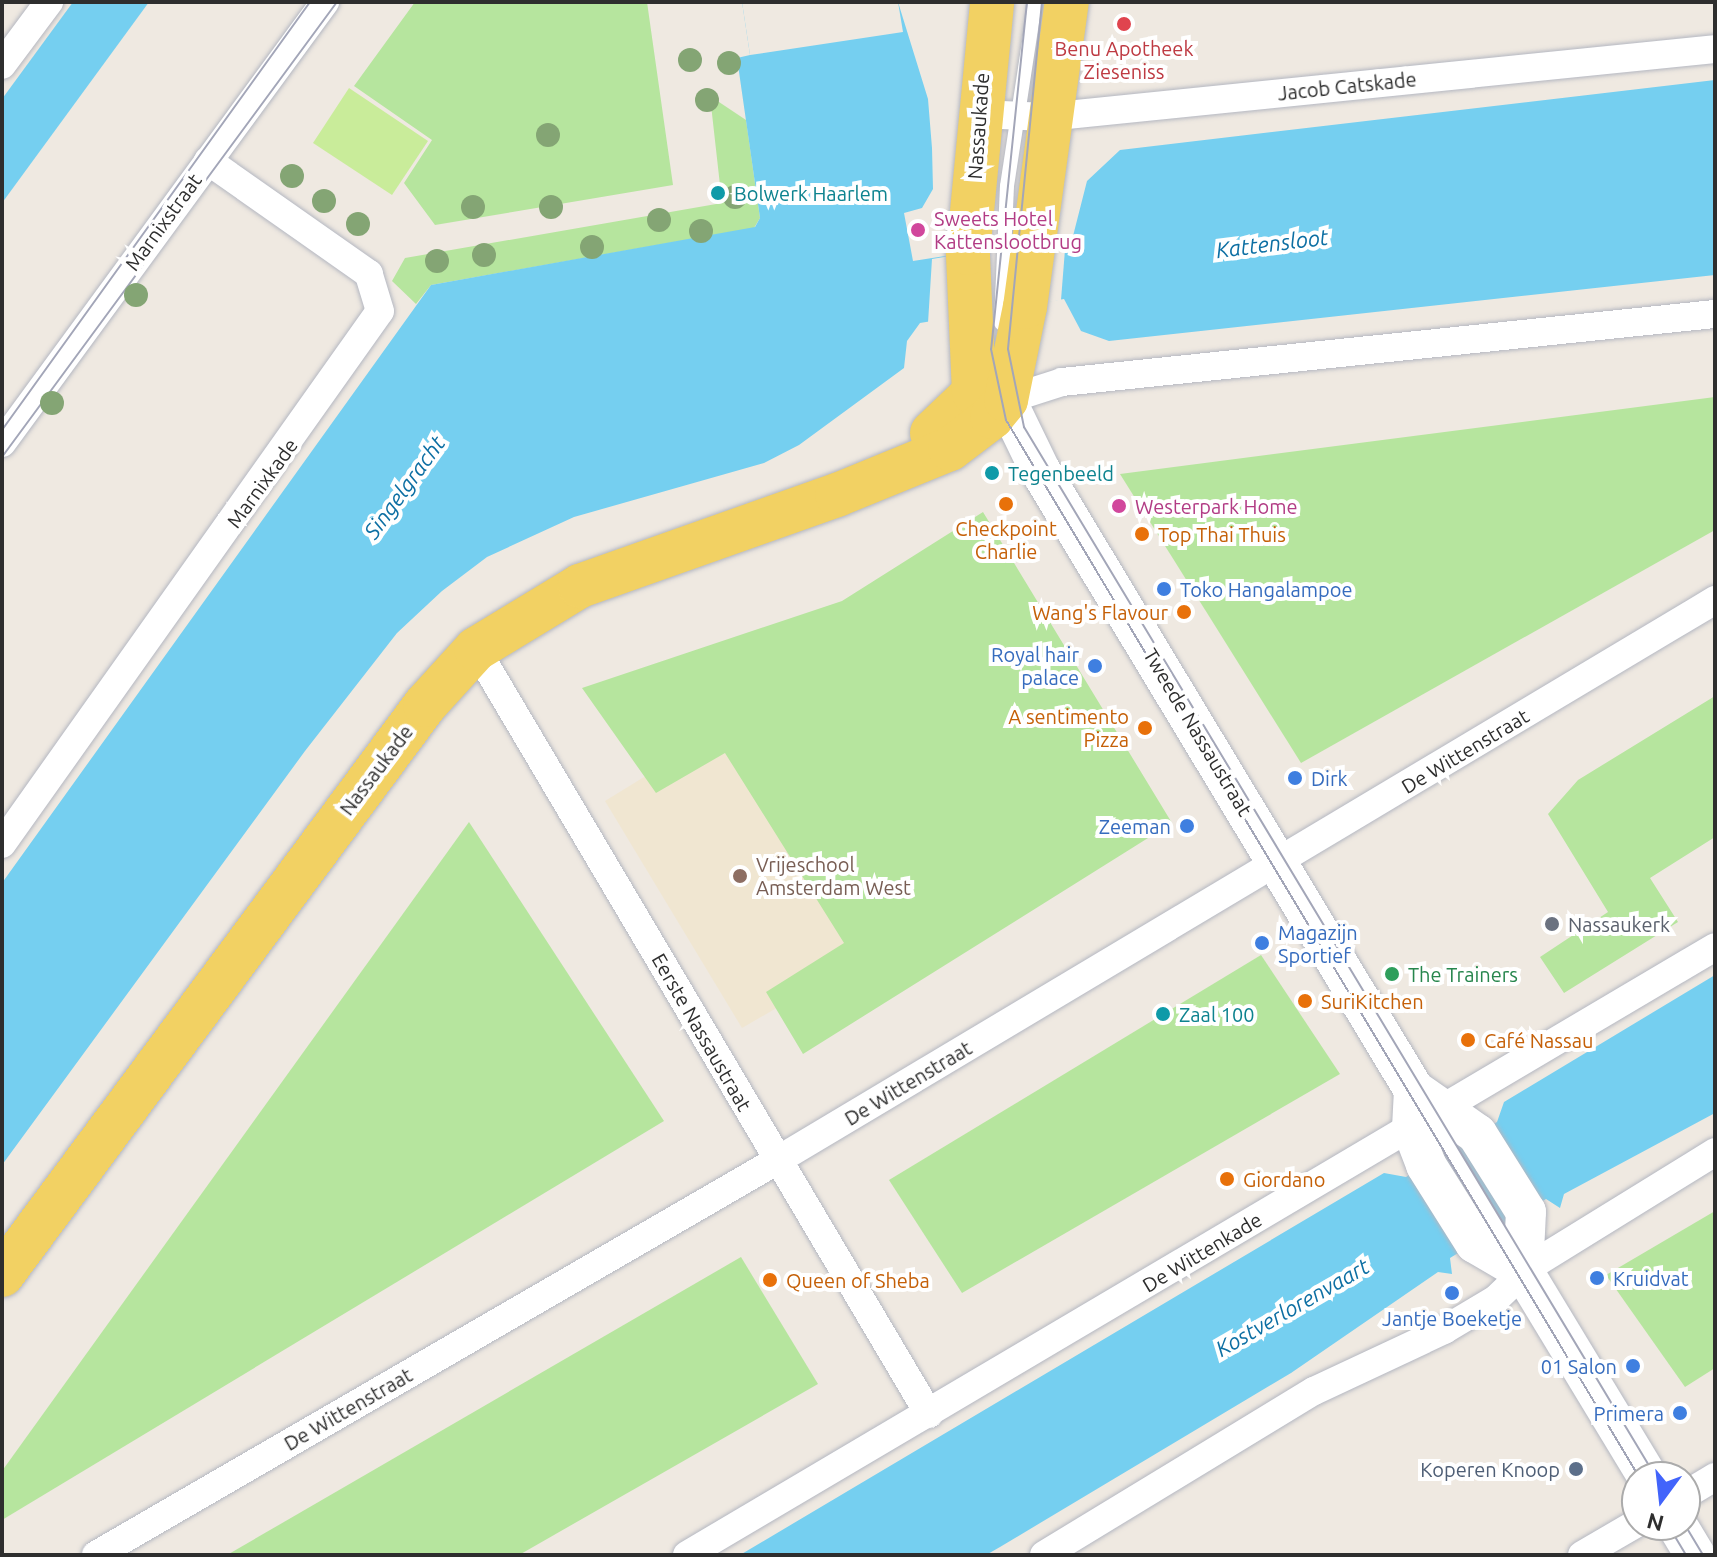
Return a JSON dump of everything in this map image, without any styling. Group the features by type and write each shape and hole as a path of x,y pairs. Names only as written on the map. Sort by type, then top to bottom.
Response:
{"main road":[{"name":"Nassaukade","path":"2,1275 425,705 476,649 580,586 837,495 907,462 950,449 990,396 998,311 1015,116 992,2"},
{"name":"Nassaukade","path":"990,396 1015,116 1067,2"}],"street":[{"path":"2,65 49,2"},
{"name":"Marnixstraat","path":"2,443 325,2"},
{"name":"Jacob Catskade","path":"1015,116 1715,49"},
{"name":"Marnixkade","path":"2,844 380,311 369,274 208,161"},
{"path":"990,396 1062,382 1715,314"},
{"name":"Tweede Nassaustraat","path":"990,396 1040,470 1424,1110 1451,1150"},
{"name":"De Wittenstraat","path":"96,1555 778,1160 1278,864 1715,600"},
{"name":"Eerste Nassaustraat","path":"476,649 929,1414"},
{"name":"De Wittenkade","path":"687,1555 929,1414 1424,1110 1715,947"},
{"name":"Tweede Nassaustraat","path":"1424,1110 1451,1150"},
{"path":"1451,1150 1638,1461"},
{"path":"1451,1150 1523,1271"},
{"path":"1044,1555 1314,1391 1444,1330 1496,1299 1523,1271 1715,1152"},
{"path":"1582,1555 1621,1532"}],"lane":[{"name":"Nassaukade","path":"1002,248 1015,116 1035,2"}],"shaded area":[{"name":"Vrijeschool Amsterdam West","path":"737,720 873,952 742,1028 605,801"}],"green space":[{"path":"415,2 647,2 673,185 435,225 404,183 432,140 354,86"},
{"path":"349,88 428,141 392,195 313,143"},
{"path":"710,96 746,120 760,218 754,228 431,285 416,304 392,281 405,258 722,203"},
{"path":"1715,397 1715,530 1301,763 1120,474"},
{"path":"983,512 1172,823 803,1054 766,992 844,943 725,753 656,793 582,688 842,601"},
{"path":"1715,696 1715,837 1650,878 1678,922 1564,993 1540,957 1608,912 1548,814 1578,780"},
{"path":"469,822 664,1121 2,1520 2,1471"},
{"path":"1261,955 1340,1074 962,1293 889,1180"},
{"path":"1715,1211 1715,1368 1685,1387 1606,1275"},
{"path":"741,1257 818,1384 519,1555 227,1555"}],"water":[{"path":"73,2 149,2 2,203 2,99"},
{"path":"742,2 898,2 928,99 932,148 933,189 922,208 904,213 913,261 1073,236 1087,181 1120,150 1715,80 1715,275 1109,341 1081,331 1064,299 920,323 907,341 904,368 799,445 764,463 574,517 487,557 442,591 397,633 305,751 2,1165 2,883 431,285 755,227 760,218 737,58 750,55"},
{"name":"Kostverlorenvaart","path":"1715,975 1715,1113 1564,1194 1560,1208 1546,1199 1450,1258 1452,1274 1438,1272 1291,1373 1000,1547 986,1555 740,1555 1384,1173 1406,1177 1497,1122 1504,1102"}],"pier":[{"path":"742,2 898,2 903,32 750,55"},
{"path":"1066,237 1061,300 928,323 932,259"}],"tram line":[{"path":"2,430 310,2"},
{"path":"2,457 337,2"},
{"path":"1027,2 991,349 1006,420 1629,1461"},
{"path":"1042,2 1008,349 1024,427 1646,1461"},
{"path":"1678,1541 1686,1555"},
{"path":"1695,1541 1703,1555"}],"place":[{"name":"Benu Apotheek Zieseniss","path":"1124,24"},
{"name":"Bolwerk Haarlem","path":"718,193"},
{"name":"Sweets Hotel Kattenslootbrug","path":"918,230"},
{"name":"Tegenbeeld","path":"992,473"},
{"name":"Checkpoint Charlie","path":"1006,504"},
{"name":"Westerpark Home","path":"1119,506"},
{"name":"Top Thai Thuis","path":"1142,534"},
{"name":"Toko Hangalampoe","path":"1164,589"},
{"name":"Wang's Flavour","path":"1184,612"},
{"name":"Royal hair palace","path":"1095,666"},
{"name":"A sentimento Pizza","path":"1145,728"},
{"name":"Dirk","path":"1295,778"},
{"name":"Zeeman","path":"1187,826"},
{"name":"Vrijeschool Amsterdam West","path":"740,876"},
{"name":"Nassaukerk","path":"1552,924"},
{"name":"Magazijn Sportief","path":"1262,943"},
{"name":"The Trainers","path":"1392,974"},
{"name":"SuriKitchen","path":"1305,1001"},
{"name":"Zaal 100","path":"1163,1014"},
{"name":"Café Nassau","path":"1468,1040"},
{"name":"Giordano","path":"1227,1179"},
{"name":"Kruidvat","path":"1597,1278"},
{"name":"Queen of Sheba","path":"770,1280"},
{"name":"Jantje Boeketje","path":"1452,1293"},
{"name":"01 Salon","path":"1633,1366"},
{"name":"Primera","path":"1680,1413"},
{"name":"Koperen Knoop","path":"1576,1469"}],"water label":[{"name":"Kattensloot","path":"1272,243"},
{"name":"Singelgracht","path":"404,487"}]}
